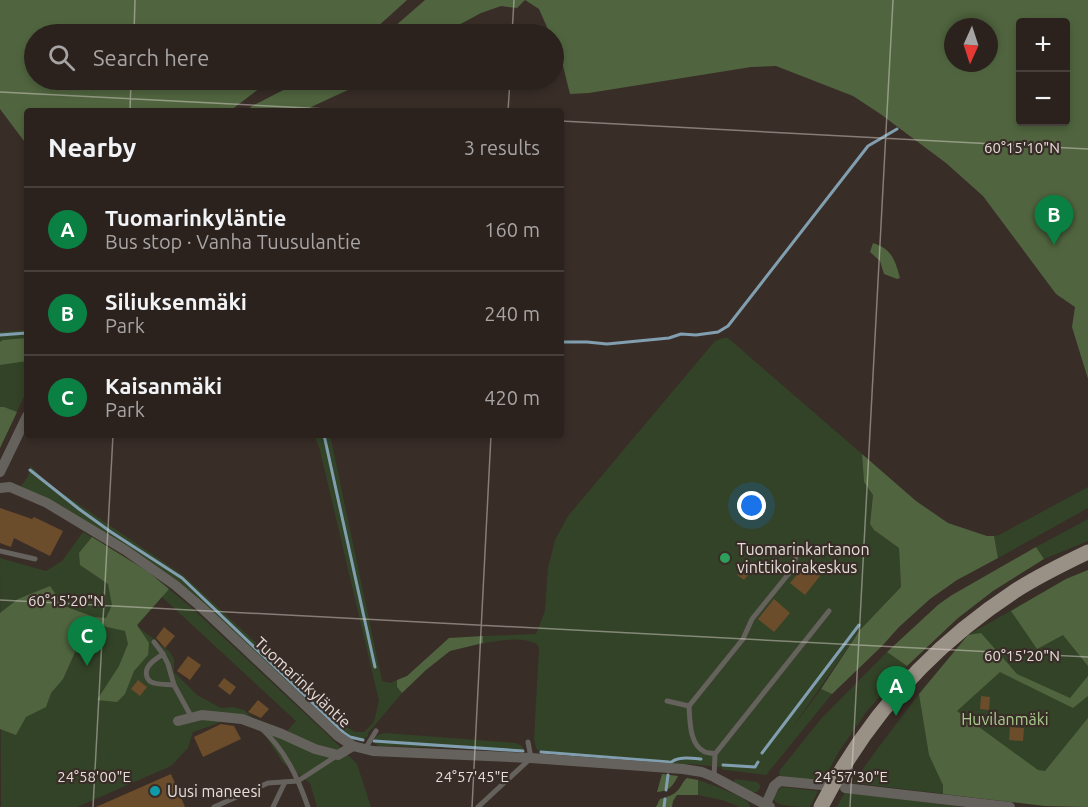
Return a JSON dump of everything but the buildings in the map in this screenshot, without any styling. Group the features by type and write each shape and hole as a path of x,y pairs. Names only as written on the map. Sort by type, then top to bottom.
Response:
{"main road":[{"path":"821,807 832,784 889,701 938,650 1016,590 1088,552"}],"street":[{"path":"0,472 24,422"},
{"name":"Tuomarinkyläntie","path":"0,488 10,486 47,503 125,550 175,585 338,736 353,746 373,751 531,758 683,769 702,772 714,777 768,806"},
{"path":"178,721 202,716 242,719 315,749 338,755 353,746"},
{"path":"768,806 774,786 780,781 821,785"},
{"path":"845,788 1010,807"}],"lane":[{"path":"0,550 35,559"},
{"path":"715,754 705,752 696,743 691,728 689,706 743,639 752,619 790,572 798,552"},
{"path":"714,777 715,754 829,611"},
{"path":"154,642 163,654 174,685 192,718"},
{"path":"163,654 149,665 146,671 147,676 154,684 174,685"},
{"path":"667,701 689,706"},
{"path":"257,724 285,754 308,807"},
{"path":"365,749 376,731"},
{"path":"478,807 531,758 528,742"},
{"path":"214,807 268,783 298,781 338,755"},
{"path":"273,807 285,782"}],"green space":[{"path":"0,0 407,0 381,24 24,24 24,90 257,90 234,108 24,108 24,141 0,109"},
{"path":"425,0 525,0 517,8 501,6 461,24 397,24"},
{"path":"525,0 1088,0 1088,379 1072,327 1075,307 1056,294 983,196 946,163 879,113 853,96 776,66 751,67 589,93 570,94 564,70 564,24 546,24 539,9"},
{"path":"283,90 348,90 309,108 250,108"},
{"path":"873,243 889,252 900,278 884,274 880,261 870,252"},
{"path":"24,330 24,396 0,448 0,332"},
{"path":"24,338 24,361 0,365 0,342"},
{"name":"Tuomarinkartanon vinttikoirakeskus","path":"728,338 862,454 864,482 873,495 870,524 874,530 899,548 901,587 860,630 790,731 821,689 832,694 766,775 723,770 721,767 541,753 536,748 534,739 539,648 537,644 524,640 483,643 483,636 536,634 545,611 548,568 555,540 568,516 715,341"},
{"path":"0,407 17,412 0,448"},
{"path":"315,438 331,438 382,681 391,683 397,680 397,687 402,693 362,741 353,740 342,734 192,593 21,486 31,466 46,482 184,576 347,727 355,732 364,732 374,722 379,701 320,450"},
{"path":"862,454 916,501 948,523 987,536 994,536 998,558 957,580 930,599 832,694 821,689 860,630 901,587 899,548 874,530 870,524 873,495 864,482"},
{"path":"1088,487 1088,508 998,558 994,536"},
{"path":"1088,519 1088,541 1044,559 1036,547"},
{"path":"83,532 147,571 192,608 357,764 371,807 317,807 310,783 283,763 263,732 230,719 193,732 188,748 171,766 77,807 1,807 0,558 46,571 62,561","holes":["162,597 296,721 287,731 259,723 244,710 233,707 221,708 197,695 174,672 174,659 170,652 137,626"]},
{"path":"92,537 147,571 169,589 137,625 149,643 148,655 134,671 125,694 117,702 97,700 119,666 128,644 125,631 98,625 94,637 76,650 63,679 51,693 46,707 26,717 16,735 0,729 0,613 18,599 50,586 64,606 94,617 106,618 112,605 108,584 80,565 79,553"},
{"path":"1036,547 1044,559 993,591 958,618 907,666 887,652 939,604"},
{"name":"Huvilanmäki","path":"1088,570 1088,807 1045,806 853,783 919,694 968,635 1066,579"},
{"path":"1088,570 1088,666 1063,635 1037,649 1011,611 1066,579"},
{"path":"981,633 1017,674 1070,698 1088,676 1088,696 1073,708 1000,672 957,711 1038,770 1045,771 1088,718 1088,807 1045,806 943,794 943,785 929,755 919,694 968,635"},
{"path":"483,636 483,643 450,651 402,693 397,687 397,680 407,676 449,638"},
{"path":"887,652 907,666 867,711 840,750 822,782 780,776 780,770 821,719"},
{"path":"385,733 516,743 524,750 521,752 379,746 374,743 377,736"},
{"path":"662,774 678,776 670,787 657,792"},
{"path":"687,778 698,780 698,795 677,795 672,807 656,807 660,799 674,793"},
{"path":"735,779 757,782 760,788 757,792 753,792 735,783"},
{"path":"698,780 737,796 749,803 750,807 740,807 698,795"},
{"path":"782,787 818,791 810,807 789,806 775,802 776,792"},
{"path":"845,792 963,807 837,807"}],"waterway":[{"path":"564,342 607,344 669,338 681,334 696,335 718,332 728,326 868,146 897,129"},
{"path":"0,335 24,333"},
{"path":"325,438 375,667"},
{"path":"30,470 111,532 182,578 344,733 363,740"},
{"path":"762,753 859,625"},
{"path":"374,741 523,751"},
{"path":"541,752 669,762"},
{"path":"669,764 679,759 701,759"},
{"path":"723,765 755,767 758,762"},
{"path":"666,790 668,775"},
{"path":"664,807 665,799"}],"place":[{"name":"Siliuksenmäki","path":"1054,245"},
{"name":"Tuomarinkartanon vinttikoirakeskus","path":"725,558"},
{"name":"Kaisanmäki","path":"87,666"},
{"name":"Tuomarinkyläntie","path":"896,716"},
{"name":"Uusi maneesi","path":"155,791"}]}
